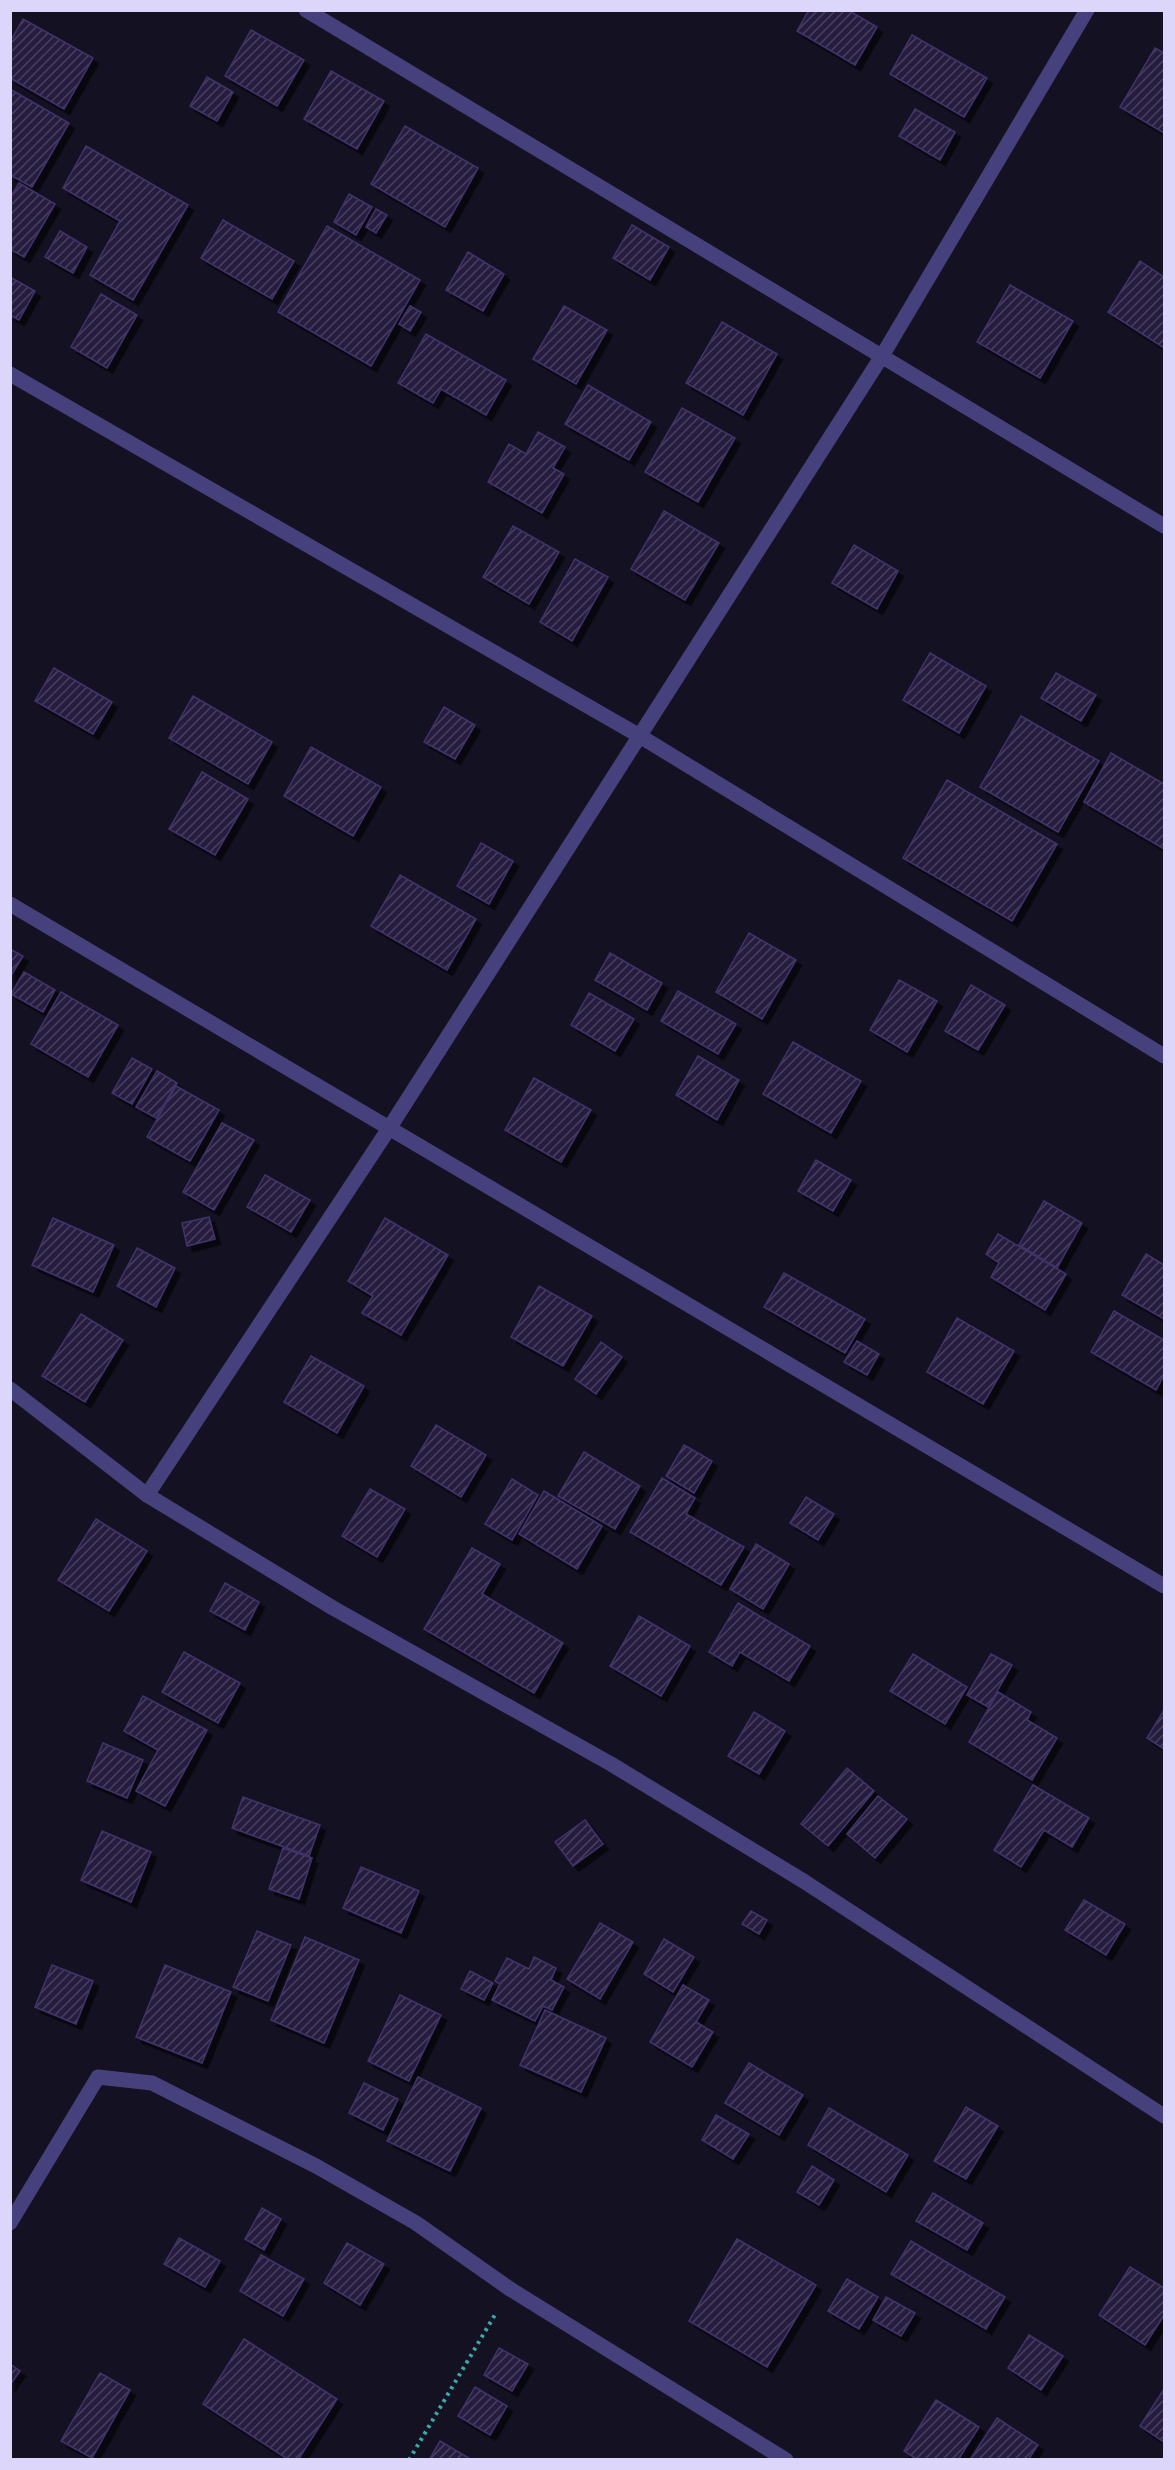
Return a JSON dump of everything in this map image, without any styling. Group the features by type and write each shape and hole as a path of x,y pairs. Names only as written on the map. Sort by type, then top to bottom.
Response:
{"street":[{"path":"306,10 1164,526"},
{"path":"147,1495 390,1127 638,735 882,356 1087,10"},
{"path":"10,374 638,735 1164,1056"},
{"path":"10,904 1164,1586"},
{"path":"10,1389 147,1495 333,1608 611,1764 795,1876 1164,2116"},
{"path":"10,2223 98,2077 152,2083 316,2166 416,2223 510,2289 786,2460"}],"path":[{"path":"409,2460 510,2289"}],"building":[{"path":"809,10 848,10 877,27 855,65 797,31"},
{"path":"23,19 93,58 64,109 10,78 10,42"},
{"path":"251,30 304,60 277,106 225,76"},
{"path":"912,35 987,78 964,117 890,74"},
{"path":"1155,48 1164,53 1164,133 1120,107"},
{"path":"331,71 384,101 357,149 304,119"},
{"path":"207,77 233,92 217,121 190,106"},
{"path":"10,89 69,123 32,187 10,175"},
{"path":"915,109 955,132 940,160 899,136"},
{"path":"405,126 478,168 445,227 371,184"},
{"path":"86,146 188,205 133,300 90,275 120,221 63,188"},
{"path":"19,183 55,204 24,257 10,249 10,198"},
{"path":"349,194 372,207 356,235 334,222"},
{"path":"376,209 387,215 376,233 366,227"},
{"path":"223,220 294,261 272,299 201,258"},
{"path":"632,225 669,247 650,280 613,258"},
{"path":"327,226 420,280 371,366 278,312"},
{"path":"60,231 87,247 73,273 45,257"},
{"path":"468,252 504,274 483,311 446,290"},
{"path":"1140,261 1164,277 1164,348 1108,312"},
{"path":"10,277 35,291 19,320 10,315"},
{"path":"1010,285 1073,321 1040,378 977,342"},
{"path":"101,294 137,315 107,368 71,347"},
{"path":"410,306 421,312 410,331 399,324"},
{"path":"564,306 607,330 576,384 533,359"},
{"path":"722,322 777,354 743,415 686,383"},
{"path":"426,334 506,380 486,415 441,389 433,403 398,383"},
{"path":"588,385 651,422 629,460 565,424"},
{"path":"682,408 735,438 698,502 645,472"},
{"path":"538,432 565,447 553,468 564,474 542,513 488,482 509,444 526,454"},
{"path":"664,511 719,543 685,600 631,569"},
{"path":"513,526 559,552 529,604 483,577"},
{"path":"854,545 898,571 877,609 832,583"},
{"path":"575,559 608,577 572,641 540,622"},
{"path":"930,653 986,686 959,733 903,700"},
{"path":"54,668 112,702 93,734 35,701"},
{"path":"1056,673 1096,695 1081,721 1041,698"},
{"path":"193,696 272,742 248,784 169,738"},
{"path":"444,707 475,725 455,759 424,742"},
{"path":"1021,716 1099,761 1058,832 980,787"},
{"path":"311,747 381,787 353,836 284,796"},
{"path":"1111,753 1164,784 1164,849 1084,802"},
{"path":"202,772 248,799 215,855 169,829"},
{"path":"947,780 1057,844 1012,921 903,858"},
{"path":"481,843 513,861 489,904 457,886"},
{"path":"400,875 476,919 447,970 371,926"},
{"path":"749,933 796,960 762,1019 716,992"},
{"path":"10,949 23,956 10,977"},
{"path":"610,953 662,983 647,1010 595,980"},
{"path":"24,972 55,990 43,1012 11,994"},
{"path":"899,980 937,1001 907,1052 870,1030"},
{"path":"971,985 1005,1005 978,1050 945,1031"},
{"path":"678,991 736,1024 718,1054 661,1021"},
{"path":"61,992 118,1025 88,1077 31,1044"},
{"path":"589,993 634,1019 615,1051 571,1025"},
{"path":"793,1042 861,1081 831,1133 763,1094"},
{"path":"698,1056 739,1080 717,1120 676,1095"},
{"path":"132,1058 152,1069 132,1104 112,1093"},
{"path":"157,1071 177,1083 156,1118 136,1107"},
{"path":"534,1078 591,1110 561,1162 505,1130"},
{"path":"176,1086 219,1110 190,1161 147,1137"},
{"path":"222,1123 254,1140 214,1210 183,1192"},
{"path":"816,1160 851,1180 833,1211 798,1191"},
{"path":"265,1175 310,1200 291,1232 247,1207"},
{"path":"1044,1201 1082,1223 1057,1268 1019,1245"},
{"path":"209,1217 215,1239 187,1246 182,1223"},
{"path":"53,1218 114,1245 93,1292 32,1265"},
{"path":"385,1218 448,1255 401,1335 362,1313 373,1296 348,1281"},
{"path":"998,1234 1066,1274 1045,1310 991,1277 999,1263 986,1254"},
{"path":"137,1248 175,1268 156,1307 117,1286"},
{"path":"1146,1254 1164,1265 1164,1319 1122,1295"},
{"path":"784,1273 865,1319 845,1353 764,1307"},
{"path":"539,1286 592,1316 563,1366 511,1337"},
{"path":"1114,1311 1164,1340 1164,1375 1156,1390 1091,1352"},
{"path":"81,1314 123,1340 85,1402 42,1376"},
{"path":"957,1318 1014,1351 983,1404 927,1372"},
{"path":"857,1341 879,1354 867,1375 844,1362"},
{"path":"601,1342 622,1357 596,1394 575,1379"},
{"path":"311,1356 364,1386 337,1433 284,1402"},
{"path":"436,1425 486,1455 461,1497 411,1466"},
{"path":"684,1445 712,1461 694,1493 666,1476"},
{"path":"584,1452 640,1486 615,1529 558,1496"},
{"path":"662,1478 695,1498 686,1514 744,1547 721,1585 630,1532"},
{"path":"512,1479 538,1495 512,1540 485,1524"},
{"path":"370,1489 405,1509 377,1557 342,1536"},
{"path":"544,1491 602,1526 577,1569 519,1534"},
{"path":"806,1497 834,1514 818,1540 790,1523"},
{"path":"96,1519 147,1551 109,1611 58,1580"},
{"path":"756,1544 789,1564 763,1609 730,1589"},
{"path":"472,1548 500,1564 482,1594 563,1643 534,1693 424,1629"},
{"path":"225,1583 259,1602 245,1630 210,1611"},
{"path":"738,1603 810,1646 789,1681 740,1652 732,1666 709,1652"},
{"path":"639,1616 690,1646 661,1696 610,1666"},
{"path":"184,1652 240,1683 218,1723 162,1692"},
{"path":"913,1654 967,1687 945,1724 890,1691"},
{"path":"991,1654 1012,1665 988,1707 967,1695"},
{"path":"998,1692 1031,1712 1027,1720 1057,1738 1032,1780 969,1742"},
{"path":"143,1696 207,1730 165,1806 136,1791 158,1750 124,1731"},
{"path":"1164,1710 1164,1749 1147,1738"},
{"path":"754,1712 785,1731 759,1774 728,1756"},
{"path":"103,1743 143,1760 127,1798 87,1781"},
{"path":"847,1768 874,1791 828,1846 801,1824"},
{"path":"1033,1785 1089,1818 1072,1847 1044,1830 1021,1867 994,1850"},
{"path":"878,1796 907,1819 875,1858 847,1834"},
{"path":"243,1797 320,1825 309,1856 232,1828"},
{"path":"585,1820 603,1844 573,1866 555,1842"},
{"path":"102,1831 151,1852 131,1902 81,1880"},
{"path":"283,1848 312,1858 299,1899 269,1889"},
{"path":"361,1867 419,1891 401,1933 343,1908"},
{"path":"1084,1900 1125,1924 1106,1955 1065,1930"},
{"path":"751,1911 767,1920 759,1934 742,1924"},
{"path":"600,1923 633,1942 600,1999 567,1979"},
{"path":"257,1931 291,1945 268,2001 233,1987"},
{"path":"305,1937 359,1960 324,2043 271,2020"},
{"path":"664,1939 694,1957 673,1992 644,1974"},
{"path":"534,1957 556,1968 551,1980 564,1987 552,2010 543,2006 535,2021 492,2000 500,1984 495,1981 507,1958 529,1969"},
{"path":"52,1965 93,1981 76,2024 35,2007"},
{"path":"165,1965 231,1992 202,2063 136,2037"},
{"path":"470,1971 493,1983 484,2000 461,1989"},
{"path":"683,1985 709,2000 696,2022 713,2032 692,2067 650,2042"},
{"path":"400,1995 441,2015 409,2081 368,2061"},
{"path":"545,2010 606,2038 581,2092 520,2065"},
{"path":"749,2063 803,2095 779,2135 725,2103"},
{"path":"418,2077 481,2108 450,2171 387,2141"},
{"path":"364,2083 398,2099 383,2130 349,2113"},
{"path":"966,2107 998,2126 966,2179 934,2161"},
{"path":"829,2108 908,2155 886,2192 808,2145"},
{"path":"716,2115 749,2134 733,2159 702,2140"},
{"path":"812,2166 834,2180 819,2205 797,2192"},
{"path":"933,2193 983,2223 967,2250 916,2221"},
{"path":"262,2208 281,2219 264,2250 245,2239"},
{"path":"179,2238 220,2261 205,2287 164,2264"},
{"path":"737,2239 816,2285 767,2367 689,2321"},
{"path":"911,2241 1005,2297 986,2329 891,2274"},
{"path":"347,2243 384,2264 360,2305 324,2283"},
{"path":"261,2255 304,2279 283,2316 240,2291"},
{"path":"1130,2267 1164,2288 1164,2315 1145,2345 1099,2315"},
{"path":"847,2279 878,2297 859,2329 828,2311"},
{"path":"886,2297 915,2313 901,2336 873,2320"},
{"path":"1029,2335 1063,2356 1041,2390 1008,2368"},
{"path":"244,2339 337,2399 298,2460 289,2460 203,2404"},
{"path":"499,2348 528,2364 512,2391 484,2375"},
{"path":"10,2364 20,2371 10,2385"},
{"path":"100,2373 130,2390 92,2458 61,2441"},
{"path":"475,2387 507,2406 490,2435 458,2416"},
{"path":"1164,2389 1164,2442 1140,2426"},
{"path":"936,2400 979,2427 958,2460 918,2460 904,2451"},
{"path":"997,2418 1038,2445 1028,2460 970,2460"},
{"path":"440,2441 472,2460 429,2460"}]}
